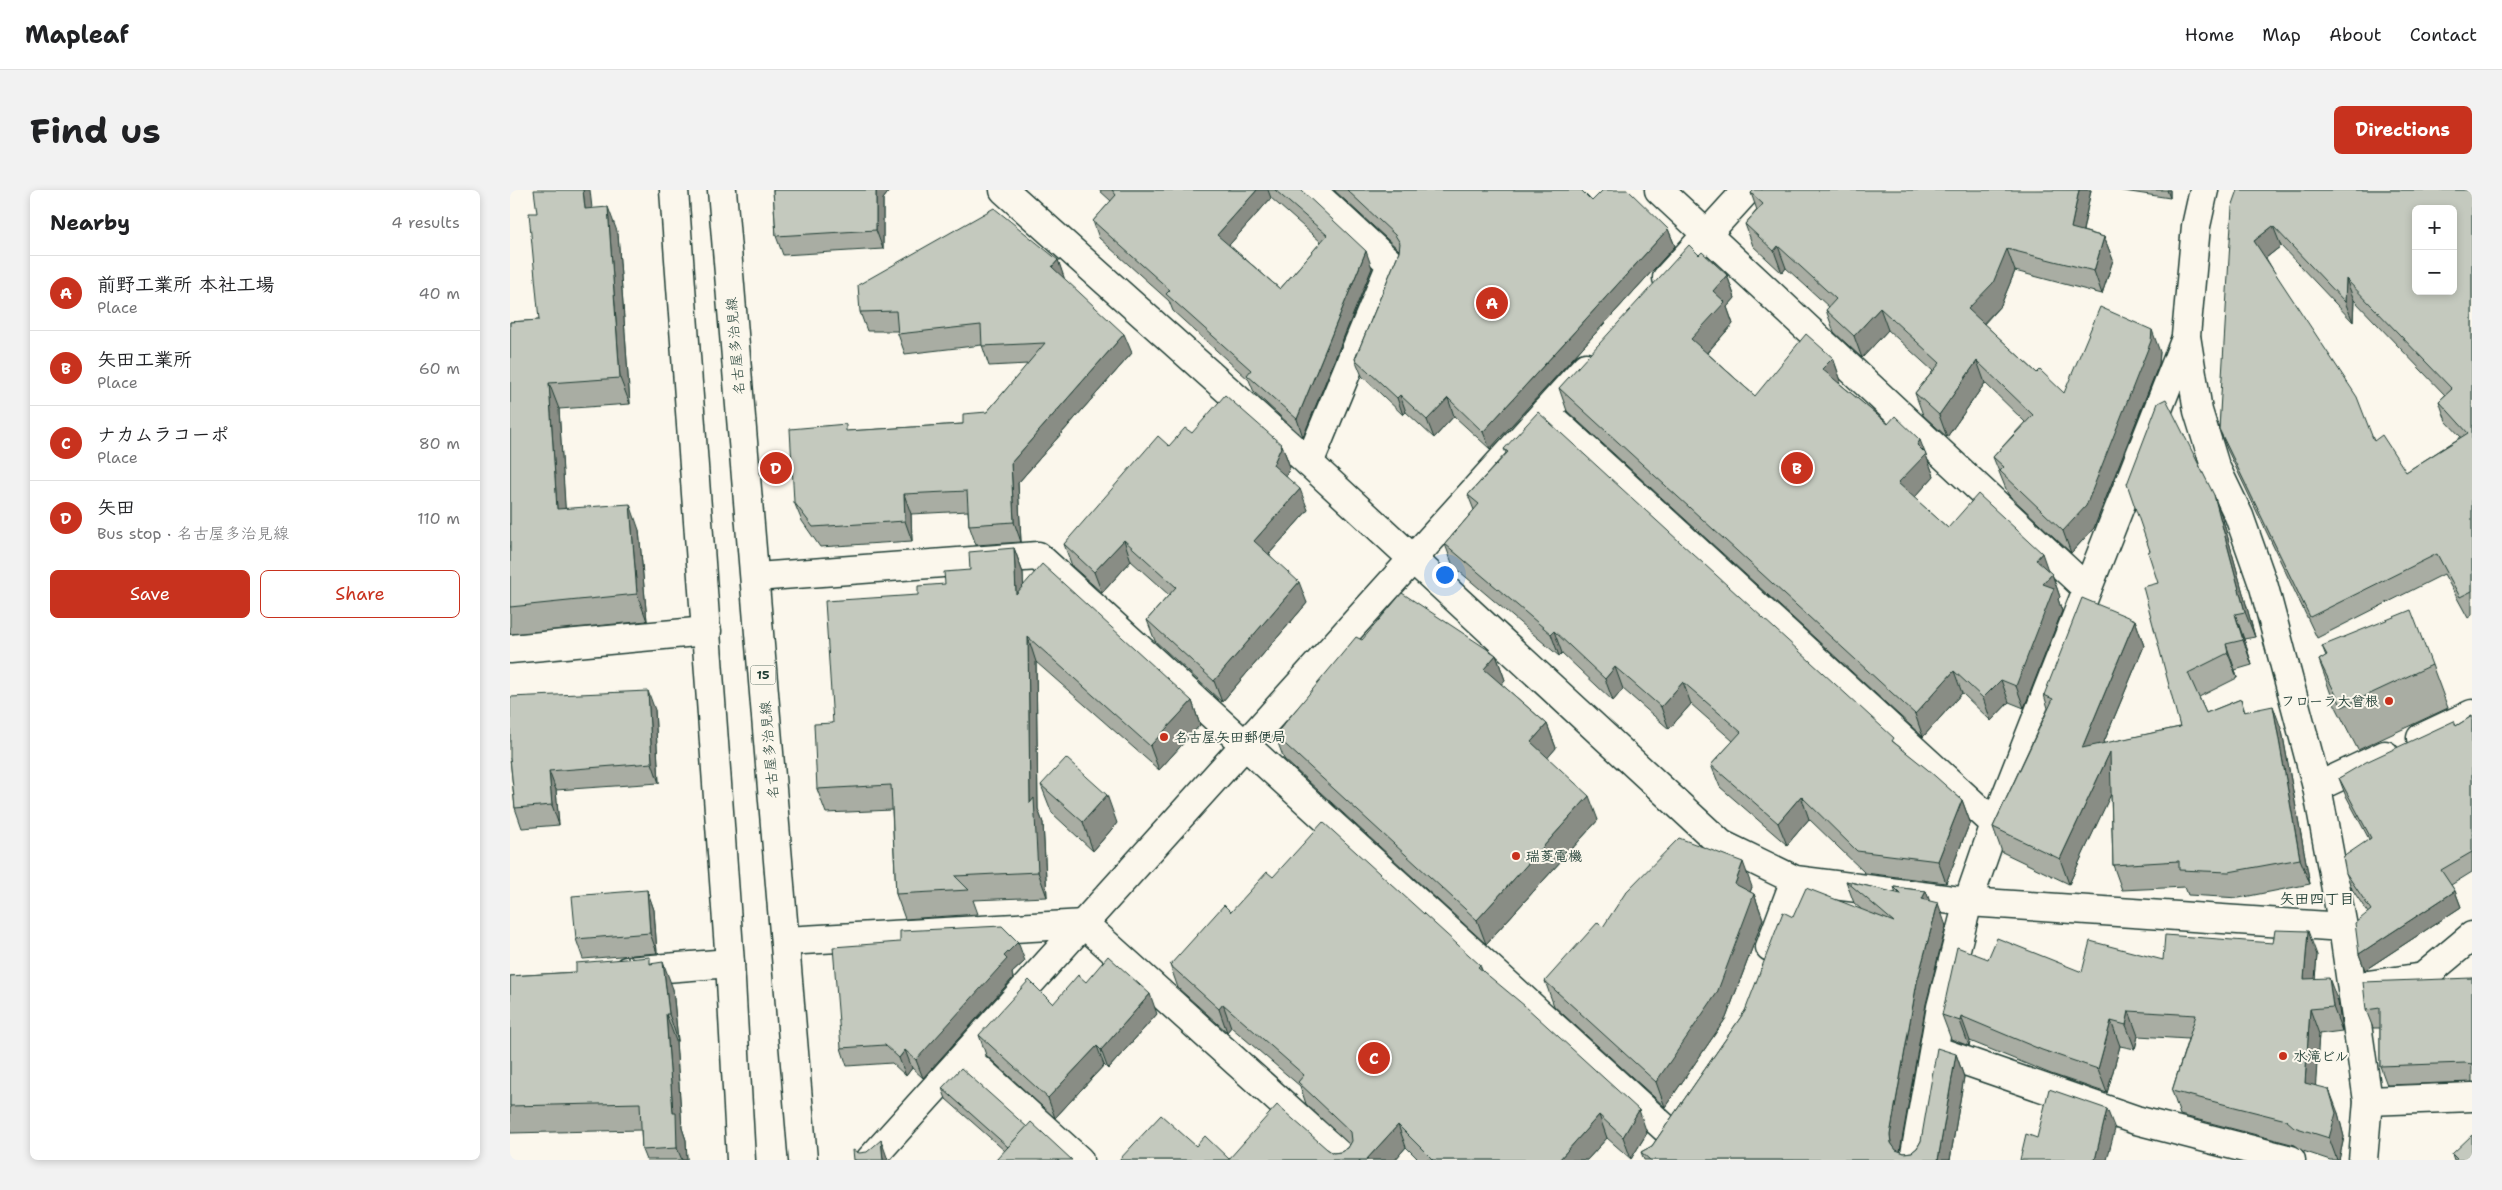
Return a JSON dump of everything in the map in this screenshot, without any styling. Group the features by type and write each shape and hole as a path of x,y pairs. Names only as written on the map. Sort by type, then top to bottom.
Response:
{"street":[{"path":"674,190 730,963 741,1160"},
{"name":"名古屋多治見線","path":"722,190 803,1160"},
{"path":"1004,190 1308,463 1721,844 1795,880 1968,902 2342,927"},
{"path":"1308,463 1390,264 1311,190"},
{"path":"1659,190 2087,588"},
{"path":"1652,294 1747,190"},
{"path":"2204,190 2196,226 2186,336 2198,411 2215,466 2240,516 2264,587 2317,787 2352,988 2368,1101 2363,1160"},
{"path":"1914,1160 1941,1007 1968,902 1995,824 2186,336"},
{"path":"870,1160 1605,346"},
{"path":"1545,412 1995,824"},
{"path":"754,577 1038,556 1667,1130"},
{"path":"510,649 707,631"},
{"path":"2317,787 2472,714"},
{"path":"1761,971 1795,880"},
{"path":"785,941 1084,924 1344,1160"},
{"path":"2352,988 2423,977 2472,936"},
{"path":"606,973 730,963"},
{"path":"1934,1050 2136,1120 2291,1160"},
{"path":"965,1057 1079,1160"},
{"path":"2368,1101 2472,1097"},
{"path":"1652,1152 1684,1105"}],"building":[{"path":"534,190 583,190 585,209 608,207 620,378 549,383 557,509 630,504 637,594 510,607 510,322 539,320 529,213 537,213"},
{"path":"773,190 876,190 876,230 776,236"},
{"path":"1112,190 1257,190 1217,235 1280,289 1327,235 1275,190 1301,190 1366,251 1297,419 1247,375 1251,370 1166,294 1170,290 1093,221 1116,195"},
{"path":"1347,190 1581,190 1592,201 1603,190 1628,190 1668,229 1483,432 1448,398 1427,420 1400,395 1397,398 1355,359 1399,252 1400,243 1395,235"},
{"path":"1754,190 2079,190 2071,228 2104,237 2094,271 2007,249 1993,283 1968,309 2037,373 2040,370 2064,393 2100,307 2152,330 2151,341 2086,506 2063,531 2000,471 2004,467 1993,457 2033,415 1977,361 1939,415 1915,393 1940,363 1880,308 1854,336 1826,310 1836,299 1778,246 1774,251 1745,224 1763,204 1751,193"},
{"path":"2238,190 2472,190 2472,591 2460,597 2437,554 2310,617 2219,429 2232,207","holes":["2273,226 2345,302 2346,279 2452,389 2439,401 2468,433 2406,472 2382,435 2374,441 2357,397 2254,241"]},
{"path":"994,208 1058,260 1052,267 1124,334 1011,463 1014,522 969,525 967,491 904,494 905,521 813,527 794,502 790,429 846,424 846,431 963,424 963,414 987,412 1045,343 982,346 981,325 898,334 896,311 860,312 858,285"},
{"path":"1689,245 1699,255 1702,252 1727,275 1713,291 1725,302 1691,339 1755,396 1806,334 1833,358 1822,369 1888,424 1895,416 1920,440 1917,445 1926,454 1898,483 1948,528 1978,494 2042,553 2036,560 2052,574 2043,584 2054,588 2016,686 2001,680 1983,698 1954,671 1915,714 1559,388"},
{"path":"1225,395 1282,445 1273,465 1300,489 1254,541 1299,582 1214,681 1147,620 1176,587 1124,540 1094,572 1064,544 1158,436 1169,446 1185,428 1192,433"},
{"path":"2166,399 2214,495 2245,612 2235,614 2243,640 2226,644 2228,653 2188,673 2206,713 2241,699 2244,712 2273,706 2300,859 2229,872 2179,870 2179,861 2113,865 2110,752 2060,859 1993,827 2053,699 2044,695 2082,598 2135,620 2082,748 2180,727 2143,587 2158,583 2148,552 2150,551 2127,484 2158,403"},
{"path":"1538,412 1894,738 1892,741 1962,800 1938,861 1857,851 1801,796 1778,823 1711,765 1741,732 1683,682 1661,707 1615,667 1605,679 1554,631 1551,634 1445,544 1479,504 1468,495 1508,452 1504,449"},
{"path":"1014,548 1016,594 1042,564 1192,701 1150,746 1028,637 1030,803 1034,798 1038,872 955,876 969,890 896,894 891,785 817,789 814,724 833,723 825,601 918,595 918,586 945,584 944,572 970,570 969,552"},
{"path":"1402,593 1496,655 1484,669 1547,724 1531,742 1589,796 1477,920 1275,735 1356,637 1362,640"},
{"path":"2411,610 2432,665 2342,707 2319,660 2327,655 2322,646"},
{"path":"648,691 652,763 549,771 552,805 515,808 510,758 510,697"},
{"path":"2472,716 2472,852 2441,870 2455,891 2359,954 2355,923 2371,910 2346,873 2343,857 2371,838 2339,778 2366,762 2454,721 2456,726"},
{"path":"1066,758 1107,795 1083,822 1041,785"},
{"path":"1323,822 1480,965 1478,967 1525,1006 1639,1110 1623,1137 1599,1115 1559,1160 1433,1160 1398,1125 1366,1160 1119,1160 1161,1115 1196,1146 1205,1136 1229,1159 1277,1105 1333,1153 1341,1152 1348,1148 1352,1141 1351,1132 1298,1082 1304,1075 1223,1004 1219,1009 1170,965 1224,905 1231,912 1267,872 1273,877"},
{"path":"1679,838 1743,862 1735,884 1754,894 1717,993 1656,1082 1545,981 1598,922 1603,927 1626,892"},
{"path":"1846,881 1901,894 1894,887 1926,891 1922,899 1938,903 1917,982 1890,1135 1891,1143 1896,1150 1904,1153 1912,1152 1917,1148 1921,1141 1937,1048 1956,1054 1938,1160 1650,1160 1641,1152 1652,1146 1745,1011 1783,912 1793,917 1806,888 1894,922"},
{"path":"647,890 650,933 576,939 572,896"},
{"path":"1002,926 1018,942 1004,956 1007,959 916,1060 905,1050 899,1058 885,1045 841,1048 833,947 900,942 900,931"},
{"path":"2275,930 2308,931 2304,979 2329,978 2333,1007 2310,1009 2305,1083 2329,1089 2336,1113 2329,1138 2294,1127 2286,1120 2172,1091 2196,1015 2129,1011 2126,1025 2111,1021 2098,1069 2042,1050 1961,1016 1960,1021 1942,1015 1957,947 1988,959 1997,938 2082,972 2090,941 2163,960 2165,935 2273,943"},
{"path":"1108,956 1150,994 1101,1050 1097,1046 1048,1098 979,1035 1029,980 1053,1004 1078,975 1086,982"},
{"path":"650,957 650,964 663,962 669,1014 666,1014 673,1113 676,1113 677,1148 642,1150 640,1103 510,1106 510,976 576,972 576,963"},
{"path":"2472,978 2472,1064 2380,1066 2380,1008 2366,1010 2363,982"},
{"path":"961,1068 1027,1127 1008,1147 942,1088"},
{"path":"2049,1089 2107,1109 2095,1160 2020,1160 2026,1134 2037,1138"},
{"path":"1031,1122 1072,1160 996,1160"},
{"path":"2472,1135 2472,1160 2458,1160 2452,1154"},
{"path":"881,1140 883,1160 854,1160 853,1150 859,1153 867,1152"}],"place":[{"name":"前野工業所 本社工場","path":"1492,303"},
{"name":"矢田","path":"776,468"},
{"name":"矢田工業所","path":"1797,468"},
{"name":"フローラ大曾根","path":"2389,701"},
{"name":"名古屋矢田郵便局","path":"1164,737"},
{"name":"瑞菱電機","path":"1516,856"},
{"name":"水滝ビル","path":"2283,1056"},
{"name":"ナカムラコーポ","path":"1374,1058"}],"district":[{"name":"矢田四丁目","path":"2317,899"}]}
